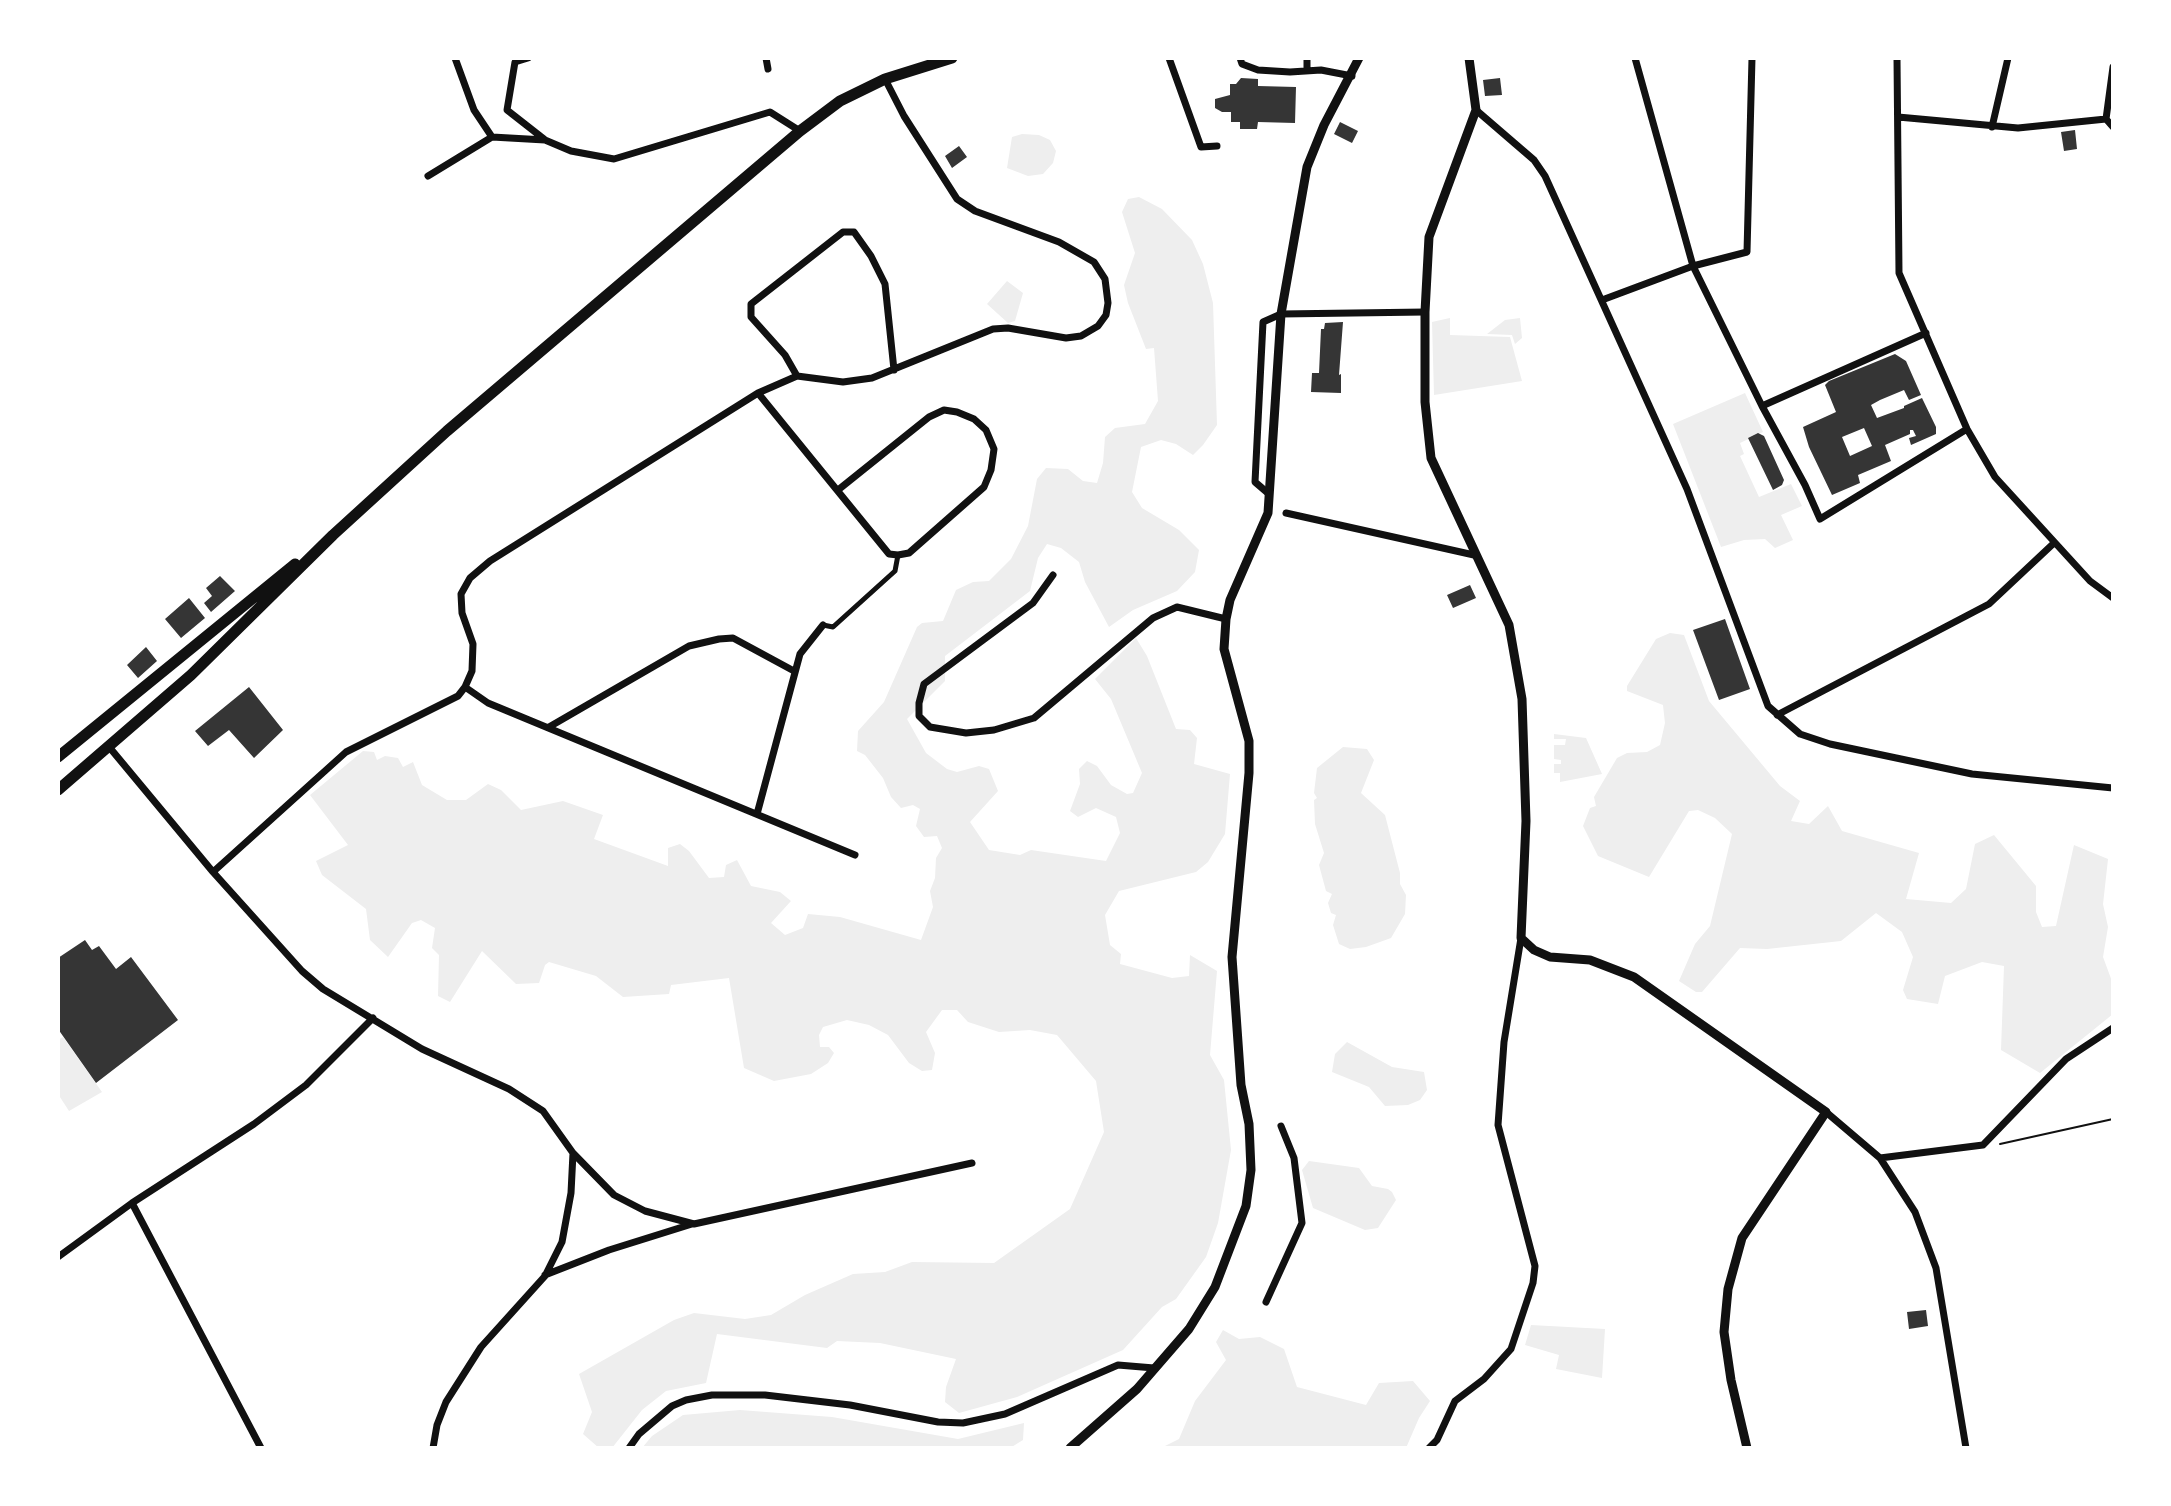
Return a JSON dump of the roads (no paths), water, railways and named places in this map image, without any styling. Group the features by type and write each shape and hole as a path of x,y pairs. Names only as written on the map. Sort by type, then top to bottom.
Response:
{"main road":[{"path":"58,790 191,675 333,535 447,431 800,131 840,101 885,79 952,58"},
{"path":"58,757 333,535"},
{"path":"152,679 167,694"},
{"path":"86,734 110,748"}],"street":[{"path":"455,58 474,110 492,137"},
{"path":"528,58 515,62 507,110 545,140 571,151 614,159 770,112 800,131"},
{"path":"766,58 768,69"},
{"path":"1169,58 1201,147 1217,146"},
{"path":"1240,58 1242,64 1258,70 1321,70 1352,76"},
{"path":"1307,58 1307,71"},
{"path":"1070,1448 1137,1389 1189,1329 1215,1287 1246,1206 1251,1170 1249,1124 1241,1085 1232,957 1249,773 1249,741 1224,649 1226,619 1230,600 1268,513 1281,314 1307,167 1324,125 1359,58"},
{"path":"1429,1448 1437,1440 1455,1401 1484,1379 1511,1349 1533,1283 1535,1266 1498,1125 1504,1042 1521,938 1526,821 1522,699 1509,625 1431,458 1425,402 1429,237 1476,110 1469,58"},
{"path":"1635,58 1693,266 1820,519 1967,429"},
{"path":"1602,300 1693,266 1747,252 1752,58"},
{"path":"1897,58 1899,273 1967,429 1995,477 2090,581 2113,598"},
{"path":"1992,127 2008,58"},
{"path":"2113,67 2106,119 2113,127"},
{"path":"213,872 346,752 458,696 472,671 473,644 462,613 461,594 470,578 490,561 758,393 797,376 858,381 894,370 993,329 1008,328 1066,338 1081,336 1098,326 1106,315 1108,303 1105,279 1094,262 1059,242 975,211 957,199 904,116 885,79"},
{"path":"1476,110 1534,160 1545,176 1687,489 1768,706 1800,734 1830,744 1972,774 2113,788"},
{"path":"1898,117 2018,128 2106,119"},
{"path":"428,176 492,137 545,140"},
{"path":"797,376 785,355 751,317 751,304 843,232 854,232 885,284 894,370"},
{"path":"1269,494 1255,482 1263,322 1281,314 1425,312"},
{"path":"1762,406 1926,333"},
{"path":"758,393 889,554 909,553 984,487 991,470 994,449 986,430 974,419 944,410 929,417 838,490"},
{"path":"1286,513 1474,555"},
{"path":"1777,715 1989,604 2054,543"},
{"path":"757,814 800,654 823,625 833,627 895,571 898,555"},
{"path":"1053,575 1033,603 924,684 919,716 930,727 966,733 994,730 1034,718 1153,618 1177,607 1226,619"},
{"path":"549,727 689,646 719,639 733,638 794,671"},
{"path":"465,687 488,703 855,855"},
{"path":"110,748 213,872 302,971 323,989 422,1049 509,1089 543,1111 573,1153 614,1195 645,1211 694,1224"},
{"path":"1521,938 1534,950 1550,957 1590,960 1634,977 1826,1112 1880,1158 1915,1212 1936,1268 1966,1448"},
{"path":"58,1257 132,1203 254,1124 306,1085 373,1018"},
{"path":"1880,1158 1983,1145 2066,1059 2113,1028"},
{"path":"1747,1448 1731,1380 1724,1332 1728,1289 1742,1238 1826,1112"},
{"path":"1266,1302 1302,1223 1294,1158 1281,1126"},
{"path":"433,1448 437,1425 446,1402 481,1347 545,1276 562,1242 571,1193 573,1153"},
{"path":"545,1276 609,1250 694,1224 972,1163"},
{"path":"132,1203 261,1448"},
{"path":"629,1448 639,1434 672,1406 712,1395 765,1395 850,1405 938,1422 963,1423 1005,1414 1118,1365 1154,1368"}]}
